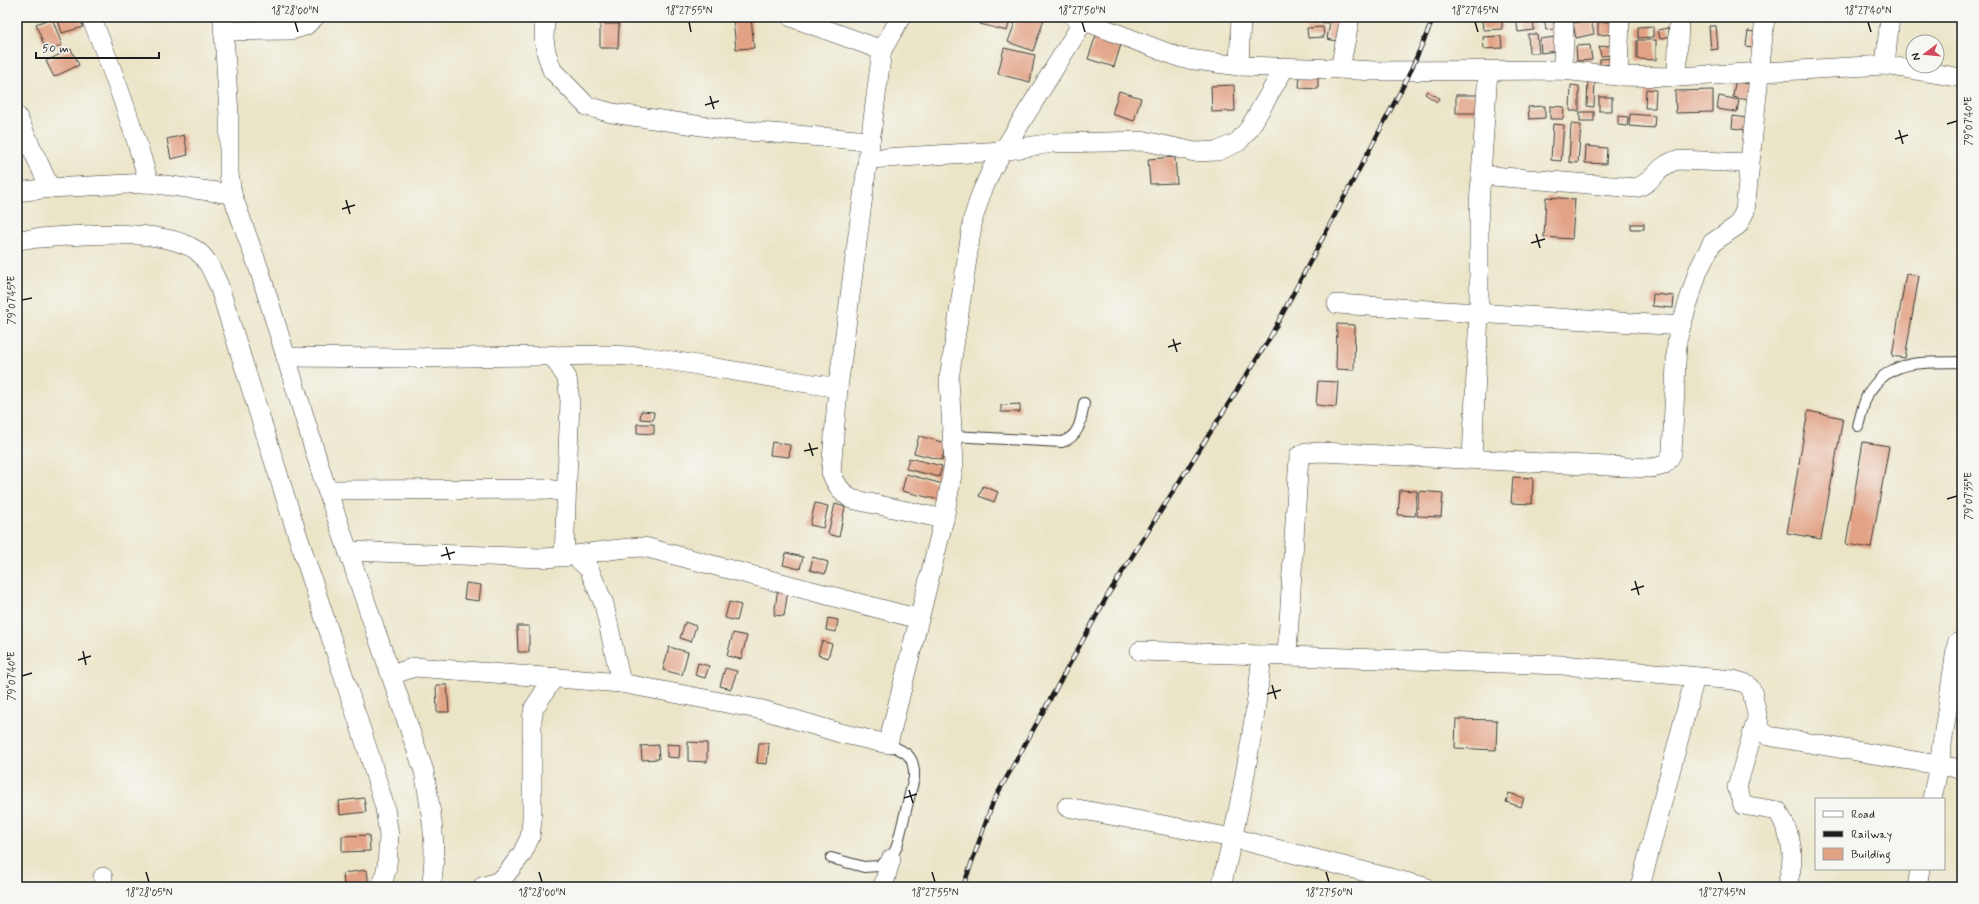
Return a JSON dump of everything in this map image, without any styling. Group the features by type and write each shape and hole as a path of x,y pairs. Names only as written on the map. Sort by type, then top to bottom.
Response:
{"street":[{"path":"91,17 112,67 131,122 149,183"},
{"path":"315,17 305,26 292,30 223,24 229,115 228,174 232,194 260,272 327,490 424,771 434,838 434,872 431,887"},
{"path":"545,17 546,52 552,70 587,106 612,113 869,150 1004,150 1052,143 1145,141 1195,152 1218,151 1238,142 1249,129 1285,67"},
{"path":"791,17 882,50"},
{"path":"901,17 882,50 838,388 831,472 835,483 851,499 944,519"},
{"path":"1239,66 1241,17"},
{"path":"1340,68 1350,17"},
{"path":"1563,70 1564,17"},
{"path":"1618,76 1620,17"},
{"path":"1677,77 1679,17"},
{"path":"1287,656 1299,456 1306,453 1322,452 1472,458 1649,468 1661,467 1668,462 1672,453 1677,341 1681,326 1698,271 1712,243 1738,225 1745,211 1758,72 1765,17"},
{"path":"1885,65 1890,17"},
{"path":"391,675 415,667 621,683 762,710 840,733 888,744 944,519 954,463 948,380 973,219 981,194 1004,150 1081,18 1181,58 1239,66 1340,68 1374,71 1563,70 1618,76 1677,77 1885,65 1962,78"},
{"path":"1472,458 1480,313 1479,205 1488,71"},
{"path":"17,116 50,188"},
{"path":"1481,175 1636,188 1645,185 1669,162 1678,160 1749,163"},
{"path":"17,192 50,188 149,183 232,194"},
{"path":"17,240 105,235 138,235 166,238 181,243 196,251 209,264 219,286 385,808 389,836 387,866 382,887"},
{"path":"1337,304 1681,326"},
{"path":"552,355 567,378 570,388 566,492 569,556"},
{"path":"286,357 404,358 608,355 648,357 838,388"},
{"path":"327,490 547,489 566,492"},
{"path":"348,551 569,556 599,550 644,547 919,619"},
{"path":"569,556 589,569 604,604 621,683"},
{"path":"1932,798 1939,764 1957,643"},
{"path":"1140,651 1562,665 1734,680 1747,684 1752,691 1760,729 1768,736 1962,769"},
{"path":"1220,887 1233,838 1253,739 1262,654"},
{"path":"482,887 497,882 504,877 527,846 532,820 532,719 534,708 554,677"},
{"path":"1640,887 1695,677"},
{"path":"1757,718 1738,787 1743,805 1778,811 1789,832 1792,853 1790,877 1786,887"},
{"path":"1067,807 1233,838 1425,887"},
{"path":"883,887 891,859"},
{"path":"1917,887 1920,870"}],"lane":[{"path":"1858,426 1868,394 1884,374 1896,367 1912,364 1962,362"},
{"path":"952,436 1062,442 1070,439 1078,431 1084,403"},
{"path":"831,858 864,866 878,866 891,859 897,846 914,778 915,768 912,759 902,750 888,744"}],"building":[{"path":"57,17 80,17 83,27 62,33"},
{"path":"751,17 754,48 736,49 733,18"},
{"path":"982,17 1011,17 1007,31 980,24"},
{"path":"1017,17 1045,17 1033,51 1008,42"},
{"path":"1307,17 1328,17 1328,23 1307,21"},
{"path":"1331,17 1346,17 1342,42 1327,39"},
{"path":"1516,17 1533,17 1534,30 1518,32"},
{"path":"1544,17 1553,17 1555,29 1546,30"},
{"path":"52,18 62,45 46,51 36,24"},
{"path":"1482,20 1502,20 1502,29 1483,30"},
{"path":"1591,20 1594,34 1576,38 1573,23"},
{"path":"1598,22 1614,22 1614,34 1598,35"},
{"path":"600,24 619,24 618,48 600,48"},
{"path":"1653,26 1653,37 1638,38 1638,27"},
{"path":"1709,26 1716,26 1718,49 1711,50"},
{"path":"1323,27 1324,37 1308,38 1307,28"},
{"path":"1668,28 1670,36 1660,39 1658,30"},
{"path":"1748,31 1755,32 1753,47 1746,46"},
{"path":"1097,32 1122,41 1114,67 1088,59"},
{"path":"1528,34 1537,34 1539,53 1529,53"},
{"path":"1501,36 1502,48 1484,49 1483,37"},
{"path":"1555,37 1556,51 1541,53 1540,39"},
{"path":"1637,40 1656,40 1656,60 1637,59"},
{"path":"1590,45 1592,60 1577,61 1576,46"},
{"path":"1612,45 1613,55 1601,56 1599,47"},
{"path":"1004,48 1035,55 1030,82 998,74"},
{"path":"71,49 79,65 54,77 46,61"},
{"path":"1615,58 1616,64 1600,65 1600,59"},
{"path":"1300,75 1318,77 1318,89 1299,88"},
{"path":"1588,79 1595,79 1594,107 1587,106"},
{"path":"1735,82 1750,84 1748,100 1733,97"},
{"path":"1234,85 1235,111 1212,112 1211,86"},
{"path":"1571,85 1579,86 1579,111 1570,111"},
{"path":"1646,89 1656,90 1655,108 1645,108"},
{"path":"1713,90 1713,112 1676,113 1675,91"},
{"path":"1119,91 1141,98 1134,121 1112,114"},
{"path":"1427,91 1439,98 1437,102 1425,94"},
{"path":"1456,95 1478,95 1478,113 1456,113"},
{"path":"1719,96 1739,100 1737,112 1717,109"},
{"path":"1599,97 1612,97 1612,111 1599,111"},
{"path":"1545,106 1545,118 1529,119 1528,107"},
{"path":"1550,106 1564,107 1563,119 1550,119"},
{"path":"1580,112 1594,112 1594,121 1580,121"},
{"path":"1630,114 1655,116 1654,128 1629,126"},
{"path":"1618,116 1628,117 1627,126 1618,125"},
{"path":"1733,116 1747,118 1746,130 1732,128"},
{"path":"1553,124 1564,125 1561,161 1551,160"},
{"path":"1571,124 1581,125 1578,163 1569,162"},
{"path":"184,135 188,155 171,159 167,139"},
{"path":"1586,146 1607,148 1606,164 1585,163"},
{"path":"1175,157 1177,183 1150,184 1148,159"},
{"path":"1546,197 1575,199 1572,239 1544,237"},
{"path":"1631,224 1644,224 1644,229 1631,229"},
{"path":"1906,274 1919,276 1905,358 1892,356"},
{"path":"1653,294 1674,296 1673,308 1652,306"},
{"path":"1337,324 1355,325 1354,370 1336,369"},
{"path":"1318,381 1338,382 1336,407 1316,405"},
{"path":"1020,404 1020,412 1001,412 1001,405"},
{"path":"641,411 654,412 653,420 640,419"},
{"path":"1808,411 1843,418 1821,539 1787,533"},
{"path":"637,424 654,424 654,434 637,433"},
{"path":"919,436 946,443 942,460 914,453"},
{"path":"772,442 790,445 789,457 770,455"},
{"path":"1863,442 1889,446 1871,548 1846,544"},
{"path":"909,458 942,466 939,477 906,469"},
{"path":"906,474 943,484 939,500 902,491"},
{"path":"1513,477 1533,478 1532,504 1511,503"},
{"path":"983,486 998,492 994,502 979,496"},
{"path":"1400,490 1417,491 1415,516 1398,515"},
{"path":"1419,491 1443,493 1441,517 1417,516"},
{"path":"815,503 828,506 823,528 810,525"},
{"path":"835,504 845,507 839,537 828,534"},
{"path":"786,553 803,557 800,569 783,565"},
{"path":"813,557 828,562 825,574 810,570"},
{"path":"466,583 481,585 479,601 464,599"},
{"path":"778,588 788,590 784,616 774,615"},
{"path":"729,602 741,605 737,621 725,618"},
{"path":"828,618 838,620 836,632 826,630"},
{"path":"685,622 696,626 691,642 680,638"},
{"path":"517,626 529,626 529,652 518,652"},
{"path":"733,633 747,636 741,659 727,656"},
{"path":"822,641 832,644 828,658 818,655"},
{"path":"669,647 688,652 682,675 663,670"},
{"path":"698,663 709,666 705,678 695,675"},
{"path":"725,668 737,671 731,689 720,686"},
{"path":"436,685 447,685 449,712 437,712"},
{"path":"1456,719 1497,720 1496,750 1455,748"},
{"path":"688,742 707,743 707,762 688,761"},
{"path":"759,743 769,743 767,764 757,763"},
{"path":"667,744 680,745 679,758 667,757"},
{"path":"658,745 659,759 642,760 641,746"},
{"path":"1509,793 1524,798 1521,807 1506,802"},
{"path":"364,798 366,812 340,815 339,801"},
{"path":"369,835 370,851 342,852 342,836"},
{"path":"367,870 369,887 344,887 343,873"}],"railway":[{"path":"963,887 993,802 1109,593 1268,341 1407,79 1434,17"}]}
